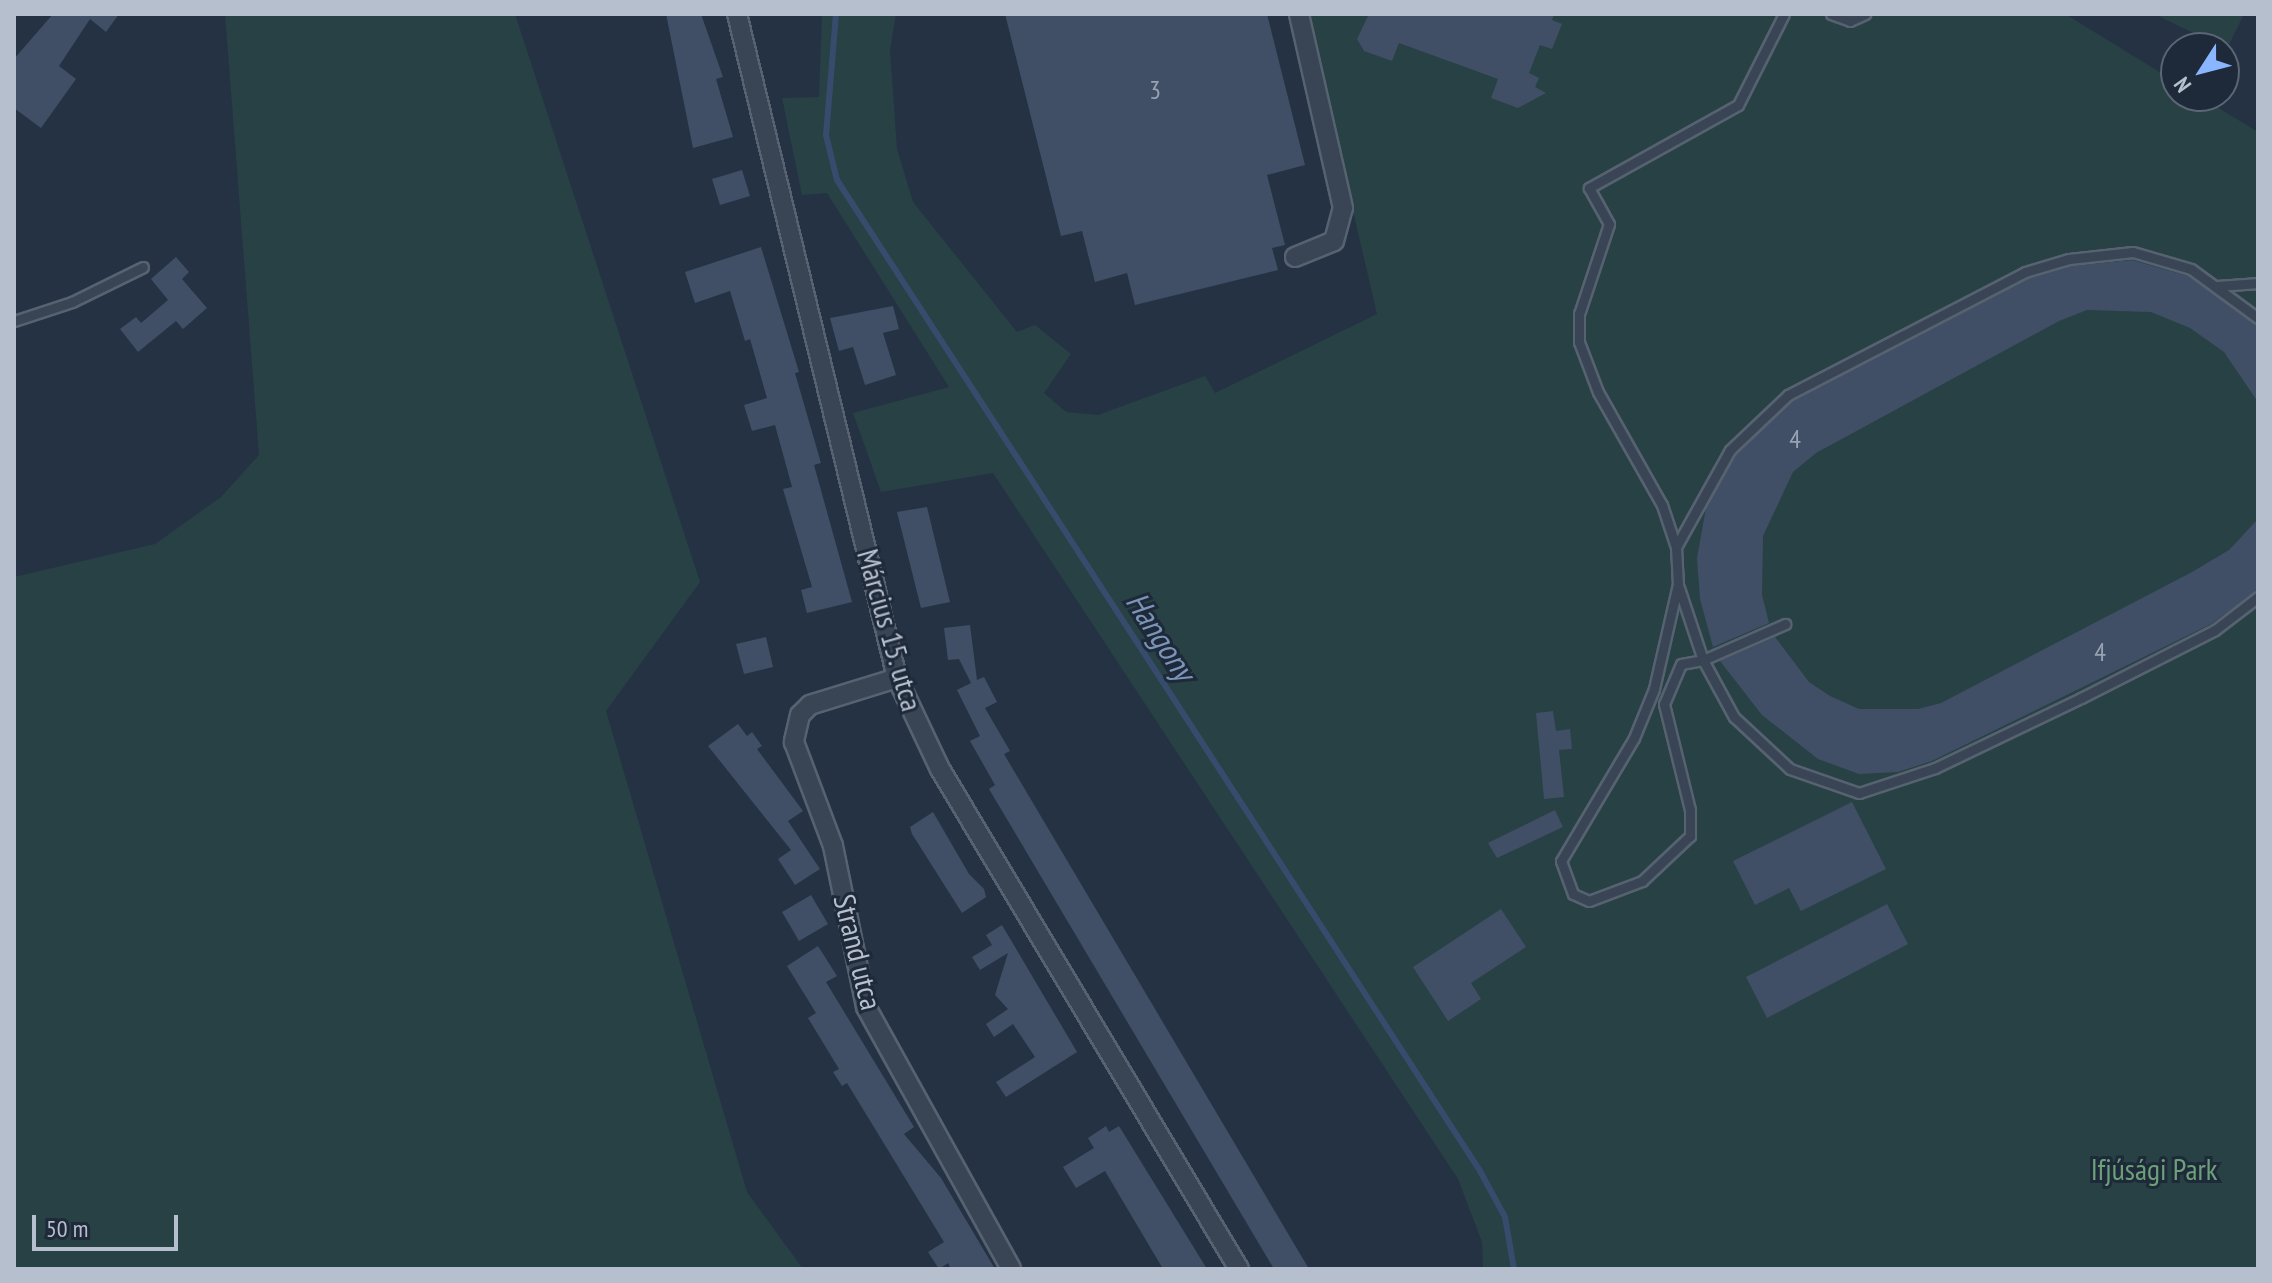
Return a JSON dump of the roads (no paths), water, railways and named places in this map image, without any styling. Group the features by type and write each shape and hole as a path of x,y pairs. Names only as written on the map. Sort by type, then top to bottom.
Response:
{"street":[{"name":"Március 15. utca","path":"737,14 897,678 940,769 1239,1269"},
{"path":"1295,257 1334,241 1343,208 1299,14"},
{"name":"Strand utca","path":"897,678 810,705 800,715 794,742 833,846 866,1007 1011,1269"}],"lane":[{"path":"1784,14 1738,105 1589,188 1609,224 1579,314 1579,342 1598,392 1662,505 1676,547 1678,584 1703,660 1734,717 1790,769 1859,793 1935,768 2081,698 2215,630 2258,597"},
{"path":"1831,14 1850,21 1865,14"},
{"path":"1676,547 1730,450 1788,395 2025,272 2082,257 2133,252 2166,259 2218,286 2258,318"},
{"path":"14,321 72,302 143,267"},
{"path":"2218,286 2258,283"},
{"path":"1678,584 1654,689 1634,738 1561,861 1573,894 1589,901 1642,881 1690,836 1690,810 1664,704 1668,683 1681,664 1703,660 1785,624"}],"waterway":[{"name":"Hangony","path":"836,14 826,135 837,180 1480,1171 1505,1217 1514,1269"}],"park label":[{"name":"Ifjúsági Park","path":"2154,1169"}]}
